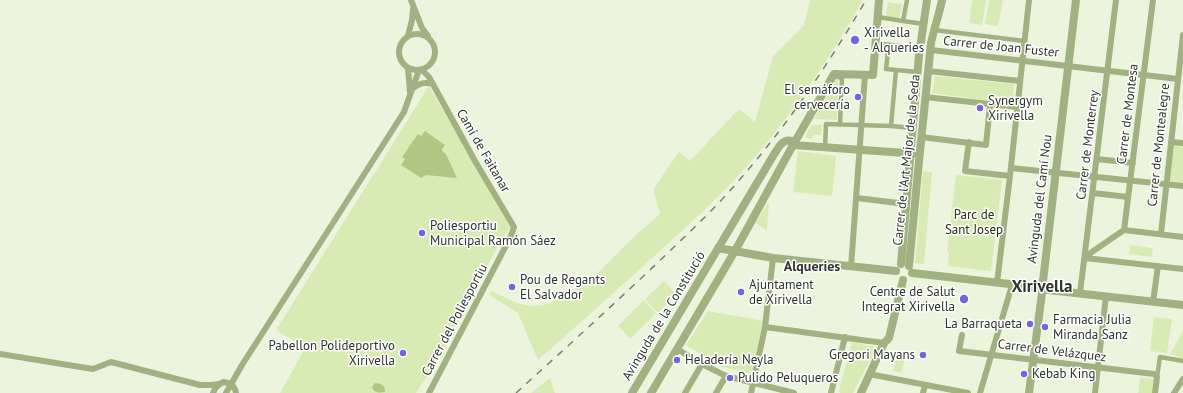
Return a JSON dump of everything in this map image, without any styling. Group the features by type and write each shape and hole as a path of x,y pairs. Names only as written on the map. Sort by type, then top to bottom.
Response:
{"street":[{"path":"653,393 834,74 873,75 879,0"},
{"path":"903,20 907,0"},
{"name":"Carrer de l'Art Major de la Seda","path":"908,268 906,204 920,49 927,0"},
{"name":"Carrer de l'Art Major de la Seda","path":"908,268 928,71 934,30 939,16 942,0"},
{"path":"997,283 1029,0"},
{"name":"Avinguda del Camí Nou","path":"1042,290 1047,283 1043,281 1076,0"},
{"name":"Carrer de Monterrey","path":"1080,293 1116,0"},
{"name":"Carrer de Montesa","path":"1124,230 1153,0"},
{"path":"408,36 412,20 412,3"},
{"path":"412,3 422,28 433,42 435,48 435,56 430,65 429,77"},
{"path":"878,17 924,24"},
{"path":"934,30 1024,41"},
{"path":"421,70 408,68 399,56 399,50 403,40 408,36 418,34 428,37"},
{"name":"Carrer de Montealegre","path":"1161,234 1170,142 1182,58 1183,35"},
{"path":"876,44 931,50"},
{"name":"Carrer de l'Art Major de la Seda","path":"920,49 931,50"},
{"name":"Carrer de Joan Fuster","path":"931,50 1178,79"},
{"path":"888,51 886,69 918,72"},
{"path":"234,388 235,377 404,112 421,70 430,65"},
{"path":"408,68 410,97"},
{"name":"Camí de Faitanar","path":"421,70 429,77 475,161 514,226 511,236"},
{"path":"891,126 896,70"},
{"path":"928,71 1020,81"},
{"path":"851,266 865,75"},
{"path":"838,77 842,78 840,124"},
{"path":"413,88 420,83 428,82 433,84"},
{"path":"1176,96 1183,97"},
{"path":"925,97 1017,108"},
{"path":"921,137 986,145 990,105"},
{"path":"825,147 826,124 913,128"},
{"name":"Avinguda de la Constitució","path":"632,393 773,156 784,141 790,140 792,141 793,145"},
{"path":"968,142 965,171 1010,176"},
{"path":"1170,142 1183,143"},
{"path":"793,145 919,154"},
{"path":"773,156 785,160"},
{"path":"1097,159 1133,163"},
{"path":"1011,168 1183,186"},
{"path":"1093,193 1128,197"},
{"path":"856,198 906,204"},
{"path":"1085,258 1124,230 1183,237"},
{"name":"Carrer del Poliesportiu","path":"430,393 511,236"},
{"path":"740,241 749,250 762,256 896,271"},
{"name":"Avinguda de la Constitució","path":"717,250 737,255 762,256"},
{"path":"751,393 765,327 773,258"},
{"path":"1085,258 1183,269"},
{"path":"1153,302 1158,266"},
{"path":"896,271 898,267 908,268 1042,290 1183,305 1183,301"},
{"path":"903,280 908,279 908,268"},
{"path":"896,271 897,276 903,280"},
{"path":"861,393 884,344 889,338 903,280"},
{"path":"980,393 1012,285"},
{"path":"1029,393 1042,290"},
{"path":"1095,393 1106,296"},
{"path":"765,327 845,337 884,344"},
{"name":"Carrer de Velázquez","path":"962,335 959,351 1154,374 1157,377"},
{"path":"831,393 845,337"},
{"path":"677,350 726,376 794,393"},
{"path":"0,354 93,369 111,362 200,385 211,386 235,377"},
{"path":"1155,393 1160,357 1183,361"},
{"path":"685,393 702,364"},
{"path":"869,374 968,393"},
{"path":"716,393 726,376"},
{"path":"1174,393 1183,379"},
{"path":"221,383 243,393"},
{"path":"213,393 216,387 221,383"},
{"path":"200,385 210,393"},
{"path":"923,393 925,385"},
{"path":"226,393 234,388"}],"green space":[{"path":"810,0 863,0 810,85 781,125 749,164 726,189 689,224 538,360 518,313 489,295 492,291 517,303 531,306 543,305 557,300 588,282 638,233 660,214 654,194 654,188 679,152 690,161 739,109 755,122 773,56 804,25"},
{"path":"972,0 986,0 982,25 969,23"},
{"path":"989,0 1003,0 998,26 985,24"},
{"path":"888,2 902,4 899,19 886,17"},
{"path":"935,76 1014,84 1013,104 932,93"},
{"path":"838,79 837,120 814,119 836,80"},
{"name":"Poliesportiu Municipal Ramón Sáez","path":"429,86 511,226 501,240 445,347 447,348 442,358 439,357 416,393 280,393 305,348 276,330"},
{"path":"811,125 822,125 821,135 813,135 812,139 805,137"},
{"path":"1173,145 1183,146 1183,183 1168,182"},
{"path":"798,151 836,156 832,196 793,192"},
{"path":"923,171 932,172 924,264 915,263"},
{"name":"Parc de Sant Josep","path":"956,175 1002,180 991,271 948,266 949,252 947,251"},
{"path":"769,203 767,230 755,223"},
{"path":"1130,245 1153,248 1152,257 1129,254"},
{"path":"664,281 677,294 658,313 645,299"},
{"path":"644,300 656,313 630,339 618,326"},
{"path":"708,311 763,321 752,374 722,367 686,345"},
{"path":"1154,317 1172,319 1167,353 1150,351"},
{"path":"1183,330 1183,360 1174,355 1170,355"},
{"path":"852,342 877,347 853,393 840,393 839,391"},
{"path":"898,352 906,354 901,373 893,371"},
{"path":"550,378 555,393 531,393"},
{"path":"1140,378 1154,379 1152,393 1138,393"}],"shaded area":[{"path":"425,131 445,145 442,151 446,154 457,178 426,175 421,178 401,165 405,159 402,157 418,134 421,136"},
{"path":"375,383 382,385 385,388 385,392 375,391 372,387"}],"railway":[{"path":"516,393 654,266 717,205 776,136 808,92 838,47 866,0"}],"place":[{"name":"Xirivella - Alqueries","path":"855,40"},
{"name":"El semáforo cervecería","path":"858,97"},
{"name":"Synergym Xirivella","path":"980,108"},
{"name":"Poliesportiu Municipal Ramón Sáez","path":"422,233"},
{"name":"Pou de Regants El Salvador","path":"512,287"},
{"name":"Ajuntament de Xirivella","path":"741,292"},
{"name":"Centre de Salut Integrat Xirivella","path":"964,299"},
{"name":"La Barraqueta","path":"1030,324"},
{"name":"Farmacia Julia Miranda Sanz","path":"1045,327"},
{"name":"Pabellon Polideportivo Xirivella","path":"403,353"},
{"name":"Gregori Mayans","path":"923,355"},
{"name":"Heladería Neyla","path":"677,360"},
{"name":"Kebab King","path":"1024,374"},
{"name":"Pulido Peluqueros","path":"730,378"}],"district":[{"name":"Alqueries","path":"812,267"},
{"name":"Xirivella","path":"1042,287"}]}
